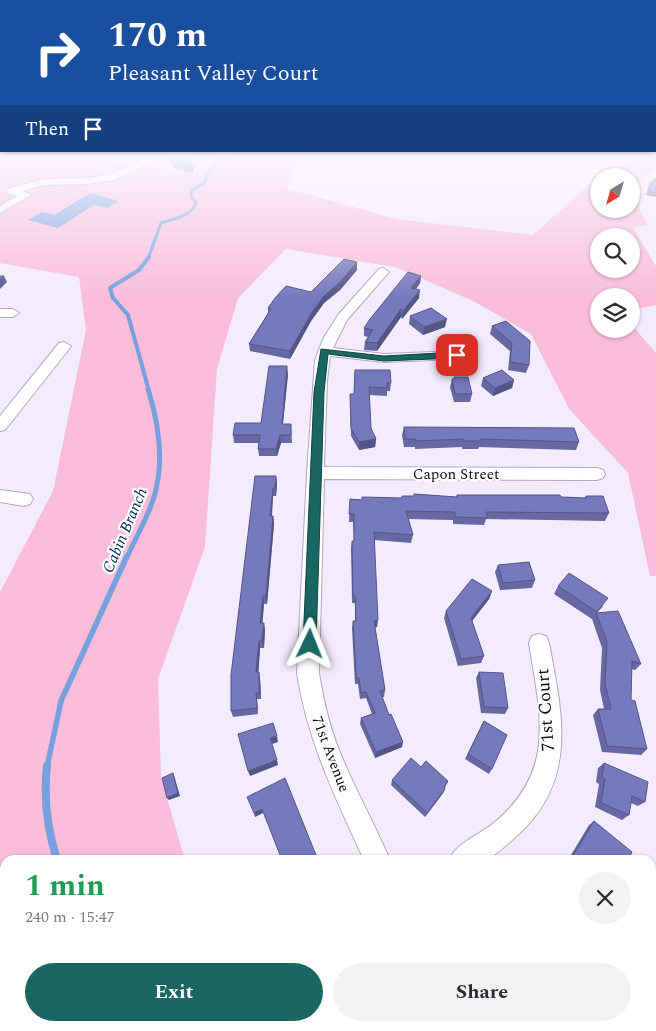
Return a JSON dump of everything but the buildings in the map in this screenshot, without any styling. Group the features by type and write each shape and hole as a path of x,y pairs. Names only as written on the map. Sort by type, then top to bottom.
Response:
{"street":[{"path":"0,210 15,202"},
{"name":"71st Avenue","path":"375,855 327,750 313,708 308,673 319,392 324,351 340,323 383,272"},
{"path":"0,426 64,346"},
{"path":"324,351 384,358 457,355"},
{"name":"Capon Street","path":"315,473 596,474"},
{"path":"0,496 24,499"},
{"name":"71st Court","path":"470,855 501,834 514,822 535,794 546,769 550,746 550,724 539,643"}],"shaded area":[{"path":"0,202 336,202 396,219 533,235 570,202 590,202 590,218 640,218 640,210 648,225 634,228 590,228 590,278 640,278 640,239 656,266 656,305 640,308 640,288 590,288 590,338 640,338 640,334 656,353 656,576 650,576 628,473 569,409 531,334 473,301 395,267 286,249 238,298 217,369 205,547 158,679 161,777 184,855 0,855 0,592 53,491 86,330 79,277 0,263"}],"water":[{"path":"75,202 117,202 107,208 94,205 58,228 28,220 42,212 54,215"}],"waterway":[{"name":"Cabin Branch","path":"148,258 161,223 187,214 196,202"},
{"name":"Cabin Branch","path":"148,258 139,270 110,288 113,298 128,315 149,391"},
{"name":"Cabin Branch","path":"127,557 154,497 159,470 158,429 148,389"},
{"name":"Cabin Branch","path":"47,767 61,701 127,556"},
{"name":"Cabin Branch","path":"47,766 45,790 47,813 56,855"}],"route":[{"path":"310,644 319,392 324,351 344,355 384,358 421,358 457,355"}]}
